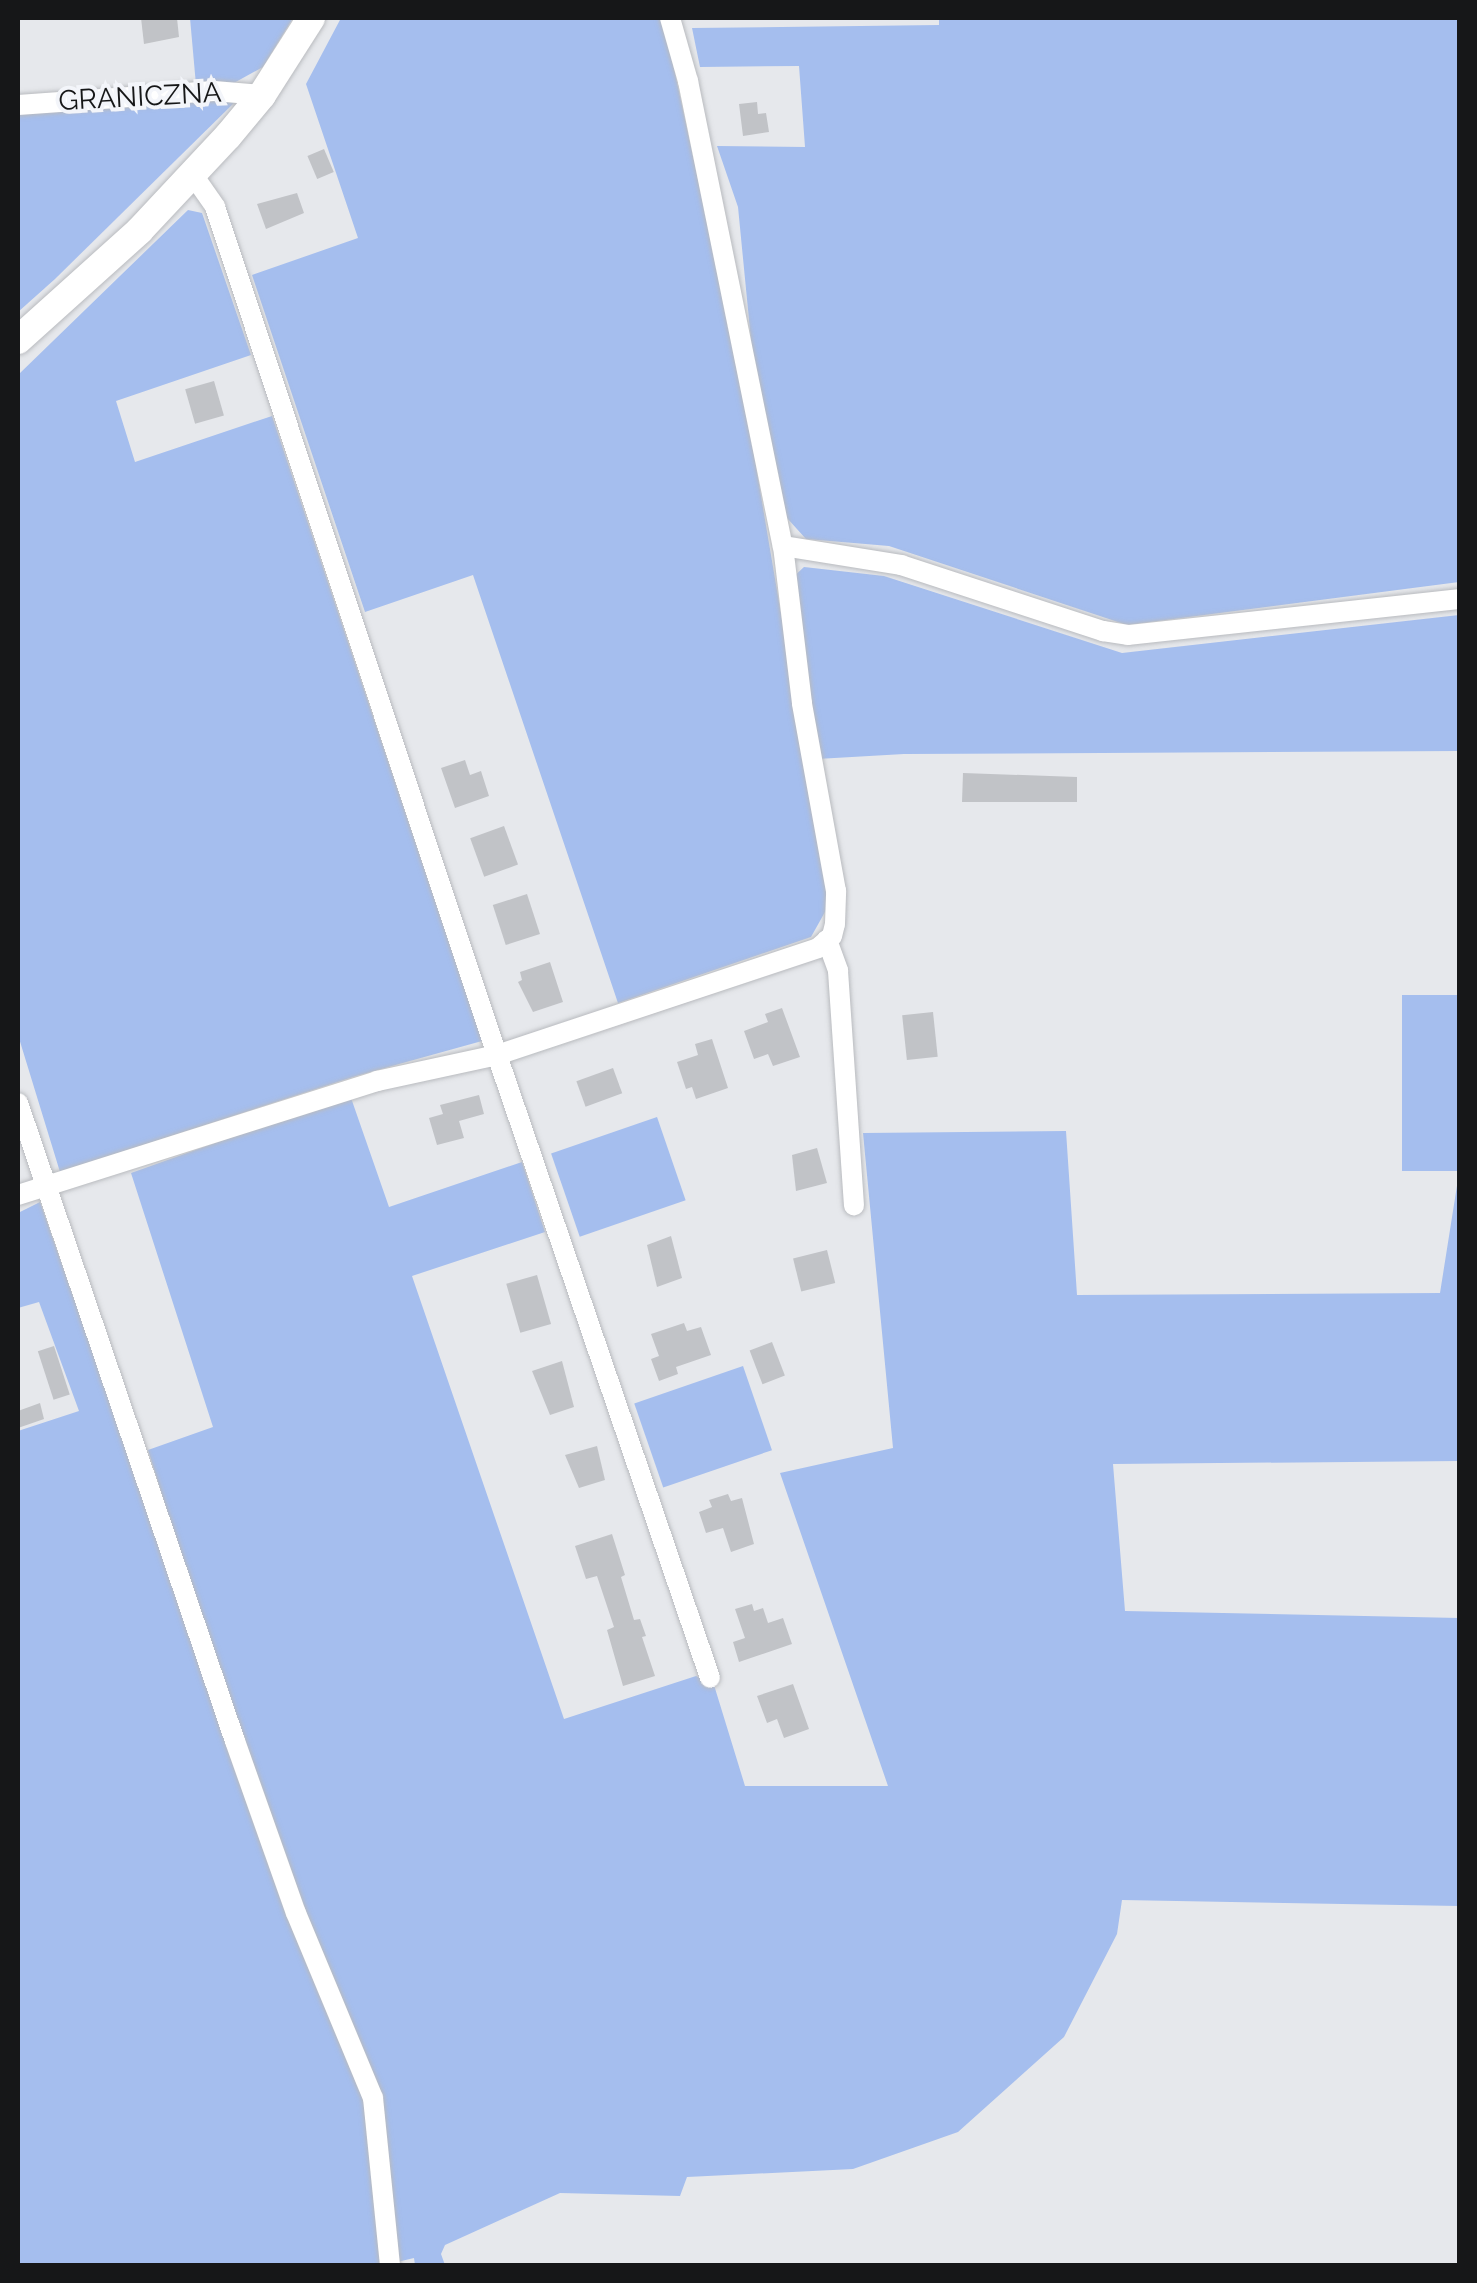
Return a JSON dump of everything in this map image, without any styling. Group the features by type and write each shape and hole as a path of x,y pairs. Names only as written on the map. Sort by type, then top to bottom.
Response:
{"street":[{"path":"18,340 139,231 193,174 262,95 312,18"},
{"path":"18,1195 377,1080 496,1055 785,961 828,940 836,924 836,890 802,702 783,546 688,81 670,18"},
{"name":"GRANICZNA","path":"18,105 214,91 262,95"},
{"path":"193,174 215,207 496,1055 710,1678"},
{"path":"783,546 901,565 1103,631 1128,635 1460,599"},
{"path":"828,940 838,971 854,1205"},
{"path":"18,1103 296,1914 373,2098 390,2266"}],"shaded area":[{"path":"190,18 293,18 263,67 232,84 196,85"},
{"path":"341,18 663,18 741,378 830,903 811,937 618,1003 473,575 365,612 252,275 358,238 306,84"},
{"path":"939,18 1459,18 1459,582 1127,625 889,546 806,539 787,518 754,371 738,207 717,146 805,147 799,66 700,67 692,28 939,25"},
{"path":"238,99 55,279 18,312 18,111"},
{"path":"188,210 202,213 251,355 116,401 135,462 272,416 482,1041 356,1076 60,1172 18,1035 18,375"},
{"path":"804,567 884,576 1122,653 1459,615 1459,751 904,754 817,759 791,579"},
{"path":"1402,995 1459,995 1459,1171 1402,1171"},
{"path":"350,1095 389,1207 522,1162 545,1232 412,1276 564,1719 696,1676 714,1685 745,1786 888,1786 780,1473 893,1448 863,1133 1066,1131 1077,1295 1440,1293 1459,1173 1459,1461 1113,1464 1125,1611 1459,1618 1459,1906 1122,1900 1117,1934 1064,2037 958,2132 853,2169 687,2177 680,2196 560,2193 445,2245 441,2254 445,2265 415,2265 414,2258 380,2266 18,2265 18,1431 79,1411 39,1302 18,1308 18,1213 40,1202 241,1774 249,1773 148,1450 213,1427 131,1173"},
{"path":"657,1117 686,1200 580,1237 551,1153"},
{"path":"743,1366 772,1450 663,1488 634,1403"}],"building":[{"path":"141,18 177,18 179,37 144,44"},
{"path":"757,102 758,114 766,113 769,132 743,136 739,104"},
{"path":"324,149 334,172 317,179 307,156"},
{"path":"297,193 304,213 266,229 257,204"},
{"path":"214,381 224,416 195,424 185,389"},
{"path":"465,760 470,775 481,771 489,796 455,808 441,768"},
{"path":"963,773 1077,777 1077,802 962,802"},
{"path":"504,826 518,865 484,877 470,838"},
{"path":"527,894 540,934 506,945 493,905"},
{"path":"550,962 563,1002 533,1012 518,982 522,980 520,972"},
{"path":"782,1008 800,1057 773,1066 768,1054 754,1059 744,1031 768,1022 765,1014"},
{"path":"933,1012 938,1057 907,1060 902,1015"},
{"path":"712,1039 728,1088 696,1099 692,1087 686,1089 677,1062 698,1055 695,1044"},
{"path":"613,1068 622,1093 586,1107 576,1081"},
{"path":"479,1095 484,1114 459,1121 464,1138 437,1145 429,1118 443,1114 440,1105"},
{"path":"817,1148 827,1183 796,1191 792,1155"},
{"path":"671,1236 682,1278 657,1287 647,1245"},
{"path":"827,1250 835,1283 801,1291 793,1258"},
{"path":"537,1275 551,1324 520,1333 506,1284"},
{"path":"684,1323 687,1331 701,1327 711,1355 676,1367 678,1374 659,1381 651,1359 659,1356 651,1334"},
{"path":"772,1342 785,1376 762,1384 750,1351"},
{"path":"54,1346 70,1395 54,1400 38,1351"},
{"path":"562,1361 574,1407 550,1415 532,1371"},
{"path":"40,1403 44,1419 18,1428 18,1411"},
{"path":"597,1446 605,1480 579,1488 565,1455"},
{"path":"728,1494 731,1501 742,1498 754,1544 731,1552 723,1528 706,1533 699,1512 712,1507 709,1500"},
{"path":"612,1534 634,1620 640,1619 655,1676 623,1686 607,1630 614,1627 597,1576 586,1579 575,1546"},
{"path":"752,1604 754,1611 763,1608 768,1623 783,1618 792,1644 739,1662 733,1642 745,1638 735,1609"},
{"path":"793,1684 809,1729 784,1738 777,1719 767,1723 757,1696"}]}
